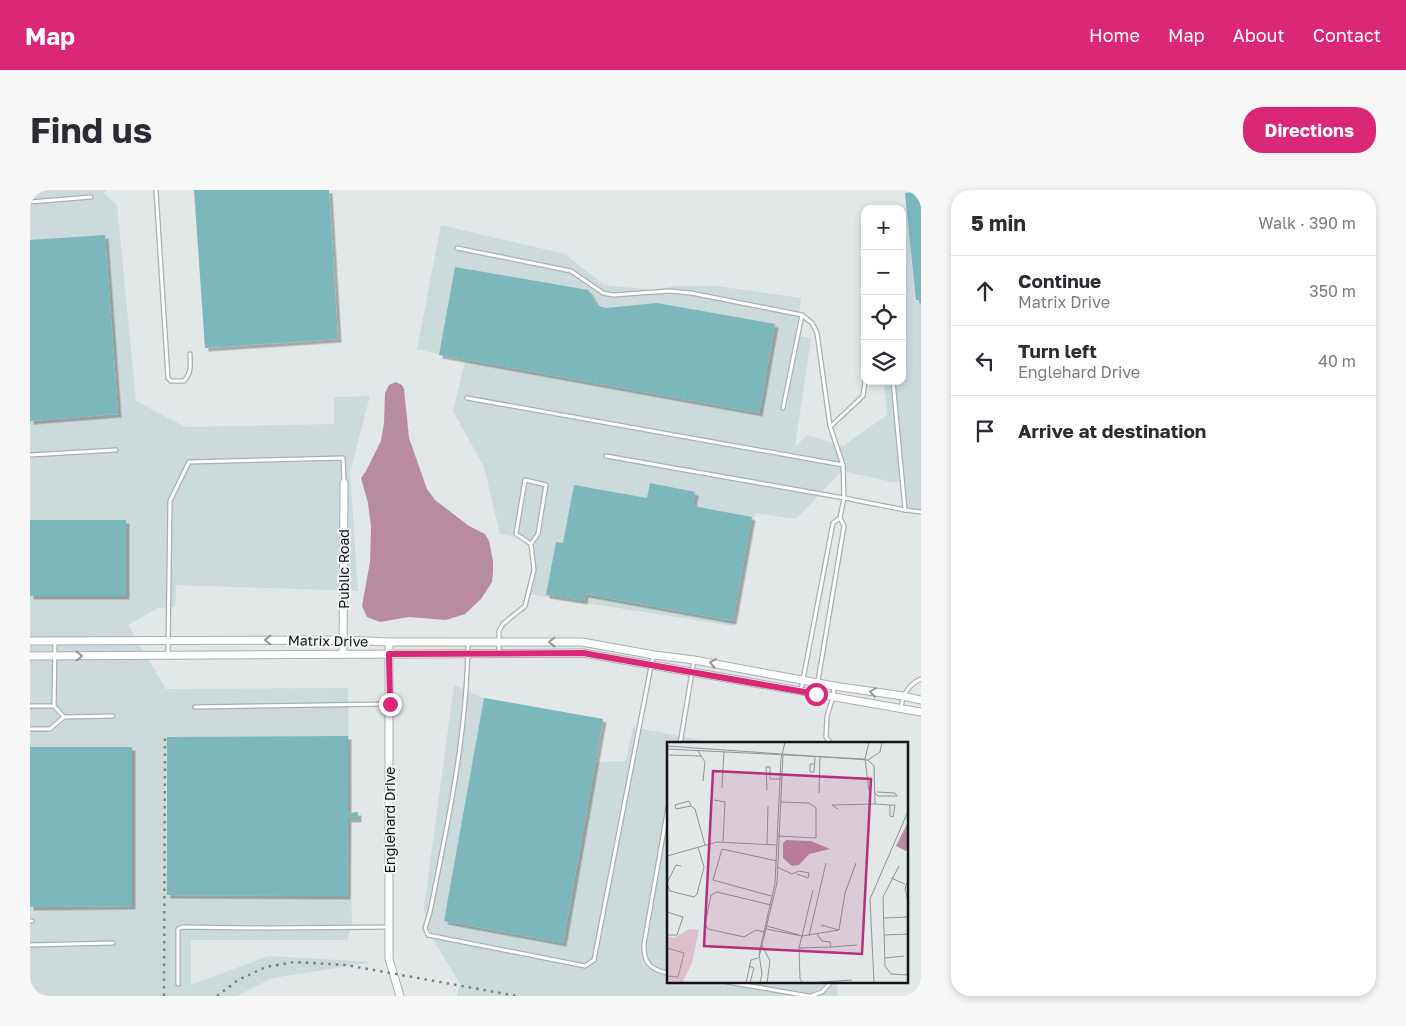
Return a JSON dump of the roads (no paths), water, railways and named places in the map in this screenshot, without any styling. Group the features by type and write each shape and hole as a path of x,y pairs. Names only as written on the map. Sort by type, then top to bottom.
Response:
{"street":[{"name":"Public Road","path":"343,654 344,483"},
{"name":"Matrix Drive","path":"30,641 344,640 389,642 582,642 921,700"},
{"name":"Englehard Drive","path":"389,642 390,959 400,996"},
{"name":"Matrix Drive","path":"30,656 583,653 921,712"}],"lane":[{"path":"156,190 165,345 168,378 171,381 184,381 187,378 191,372 190,354"},
{"path":"30,202 91,197"},
{"path":"457,248 571,270 603,293 613,296 669,291 691,293 802,315 812,323 817,333 830,426 843,465 844,498 840,518 844,526 816,694"},
{"path":"783,408 802,315"},
{"path":"830,426 863,396 864,385"},
{"path":"893,385 904,510"},
{"path":"467,398 843,465"},
{"path":"30,455 116,450"},
{"path":"606,456 921,512"},
{"path":"168,654 170,501 188,462 343,458 344,483"},
{"path":"498,654 499,630 503,624 525,606 534,570 532,544 538,534 546,485 524,480 516,534 532,544"},
{"path":"801,691 833,523 840,518"},
{"path":"55,641 54,706 64,717"},
{"path":"468,642 464,725 430,912 425,928 428,935 585,966 594,960 654,654"},
{"path":"680,742 694,660"},
{"path":"900,708 903,696 916,681 921,679"},
{"path":"830,742 826,737 827,716 833,697 834,686"},
{"path":"195,707 390,704"},
{"path":"30,706 54,706"},
{"path":"30,729 50,729 64,717 113,716"},
{"path":"667,813 643,955 649,966 667,973"},
{"path":"178,984 178,929 390,927"},
{"path":"30,944 113,944"},
{"path":"739,984 810,996 822,992 829,984"}],"railway":[{"path":"164,996 165,737"},
{"path":"217,996 238,980 266,967 294,962 346,965 517,996"}]}
